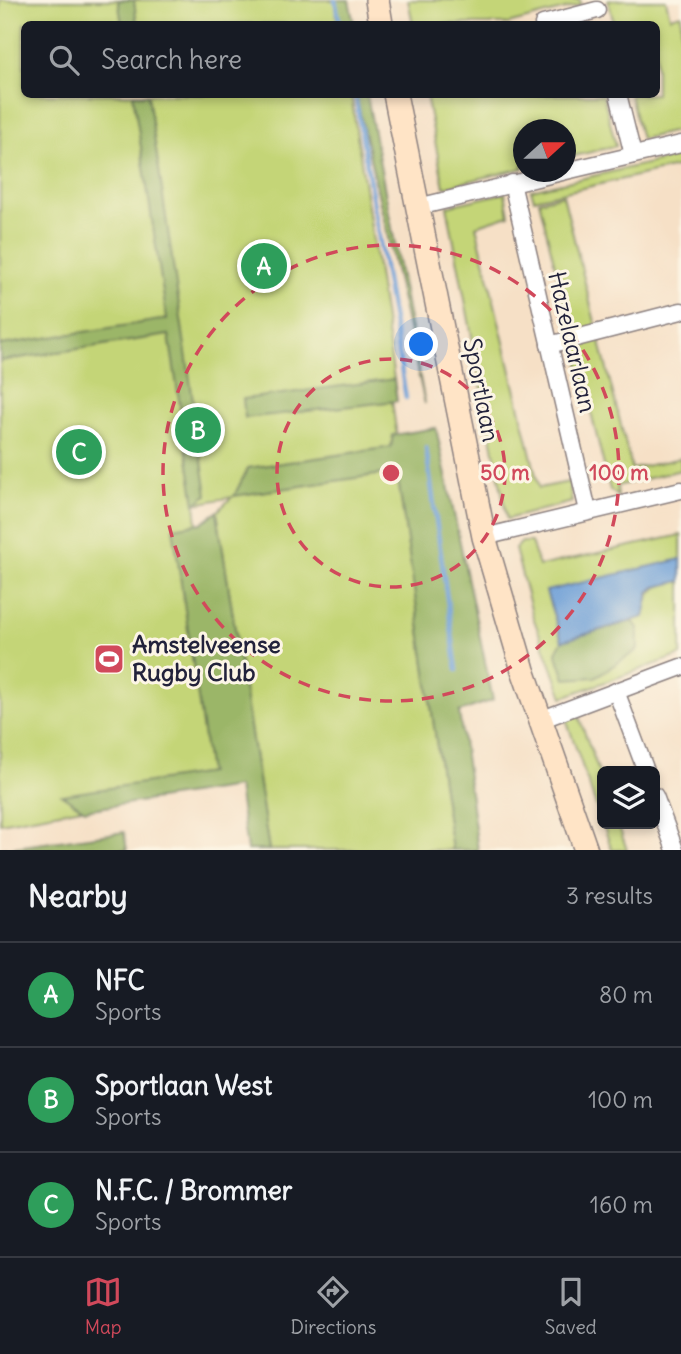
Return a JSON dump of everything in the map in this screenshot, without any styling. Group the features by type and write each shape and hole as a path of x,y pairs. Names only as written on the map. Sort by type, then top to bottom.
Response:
{"street":[{"path":"377,0 381,21"},
{"path":"557,21 598,12"},
{"name":"Sportlaan","path":"397,98 484,537 540,720 586,850"},
{"path":"619,98 633,155"},
{"path":"576,168 681,144"},
{"path":"418,207 516,182"},
{"name":"Hazelaarlaan","path":"512,183 588,511"},
{"path":"549,345 681,311"},
{"path":"484,537 681,490"},
{"path":"540,720 681,667"},
{"path":"616,691 644,766"},
{"path":"660,804 673,823 675,850"}],"green space":[{"path":"0,0 334,0 338,21 21,21 21,98 351,98 394,379 389,380 401,465 287,488 397,471 452,850 269,850 217,512 232,497 195,504 197,524 193,525 229,781 0,823"},
{"path":"118,0 134,0 137,21 122,21"},
{"path":"334,0 349,0 353,21 338,21"},
{"path":"408,0 580,0 581,5 520,21 412,21"},
{"path":"608,0 666,0 670,17 681,14 681,130 641,139 631,98 660,98 660,21 613,21"},
{"path":"133,98 148,98 207,495 195,504 169,335 0,361 0,345 167,319"},
{"path":"357,98 368,98 425,404"},
{"path":"427,98 604,98 616,146 576,156 576,119 513,119 513,170 444,187"},
{"path":"681,156 681,166 534,199 531,190 576,182 576,180"},
{"path":"505,193 509,215 476,226 539,488 569,482 572,502 507,519 447,206"},
{"path":"563,195 632,469 681,458 681,470 617,486 618,496 610,490 539,201"},
{"path":"394,379 397,401 245,418 243,399"},
{"path":"436,428 493,700 459,712 478,850 452,850 397,472 234,496 248,468 391,447 393,435"},
{"path":"217,512 269,850 247,850 238,787 85,810 62,795 209,773 173,528 201,523"},
{"path":"681,535 681,559 546,592 562,640 570,640 644,617 650,594 654,590 681,581 681,655 563,697 533,617 515,549 522,542 531,542 539,566"},
{"path":"633,621 638,628 638,650 595,677 565,679 556,652 562,641"},
{"path":"578,714 597,767 597,809 566,719"},
{"path":"605,829 620,829 627,850 612,850"},
{"path":"124,832 127,850 0,850 0,849"}],"water":[{"path":"681,559 681,581 655,587 649,592 644,617 562,641 546,591"}],"waterway":[{"path":"335,0 339,21"},
{"path":"356,98 406,398"},
{"path":"426,448 457,670"}],"place":[{"name":"NFC","path":"264,266"},
{"name":"Sportlaan West","path":"198,430"},
{"name":"N.F.C. / Brommer","path":"79,452"},
{"name":"Amstelveense Rugby Club","path":"109,659"}]}
